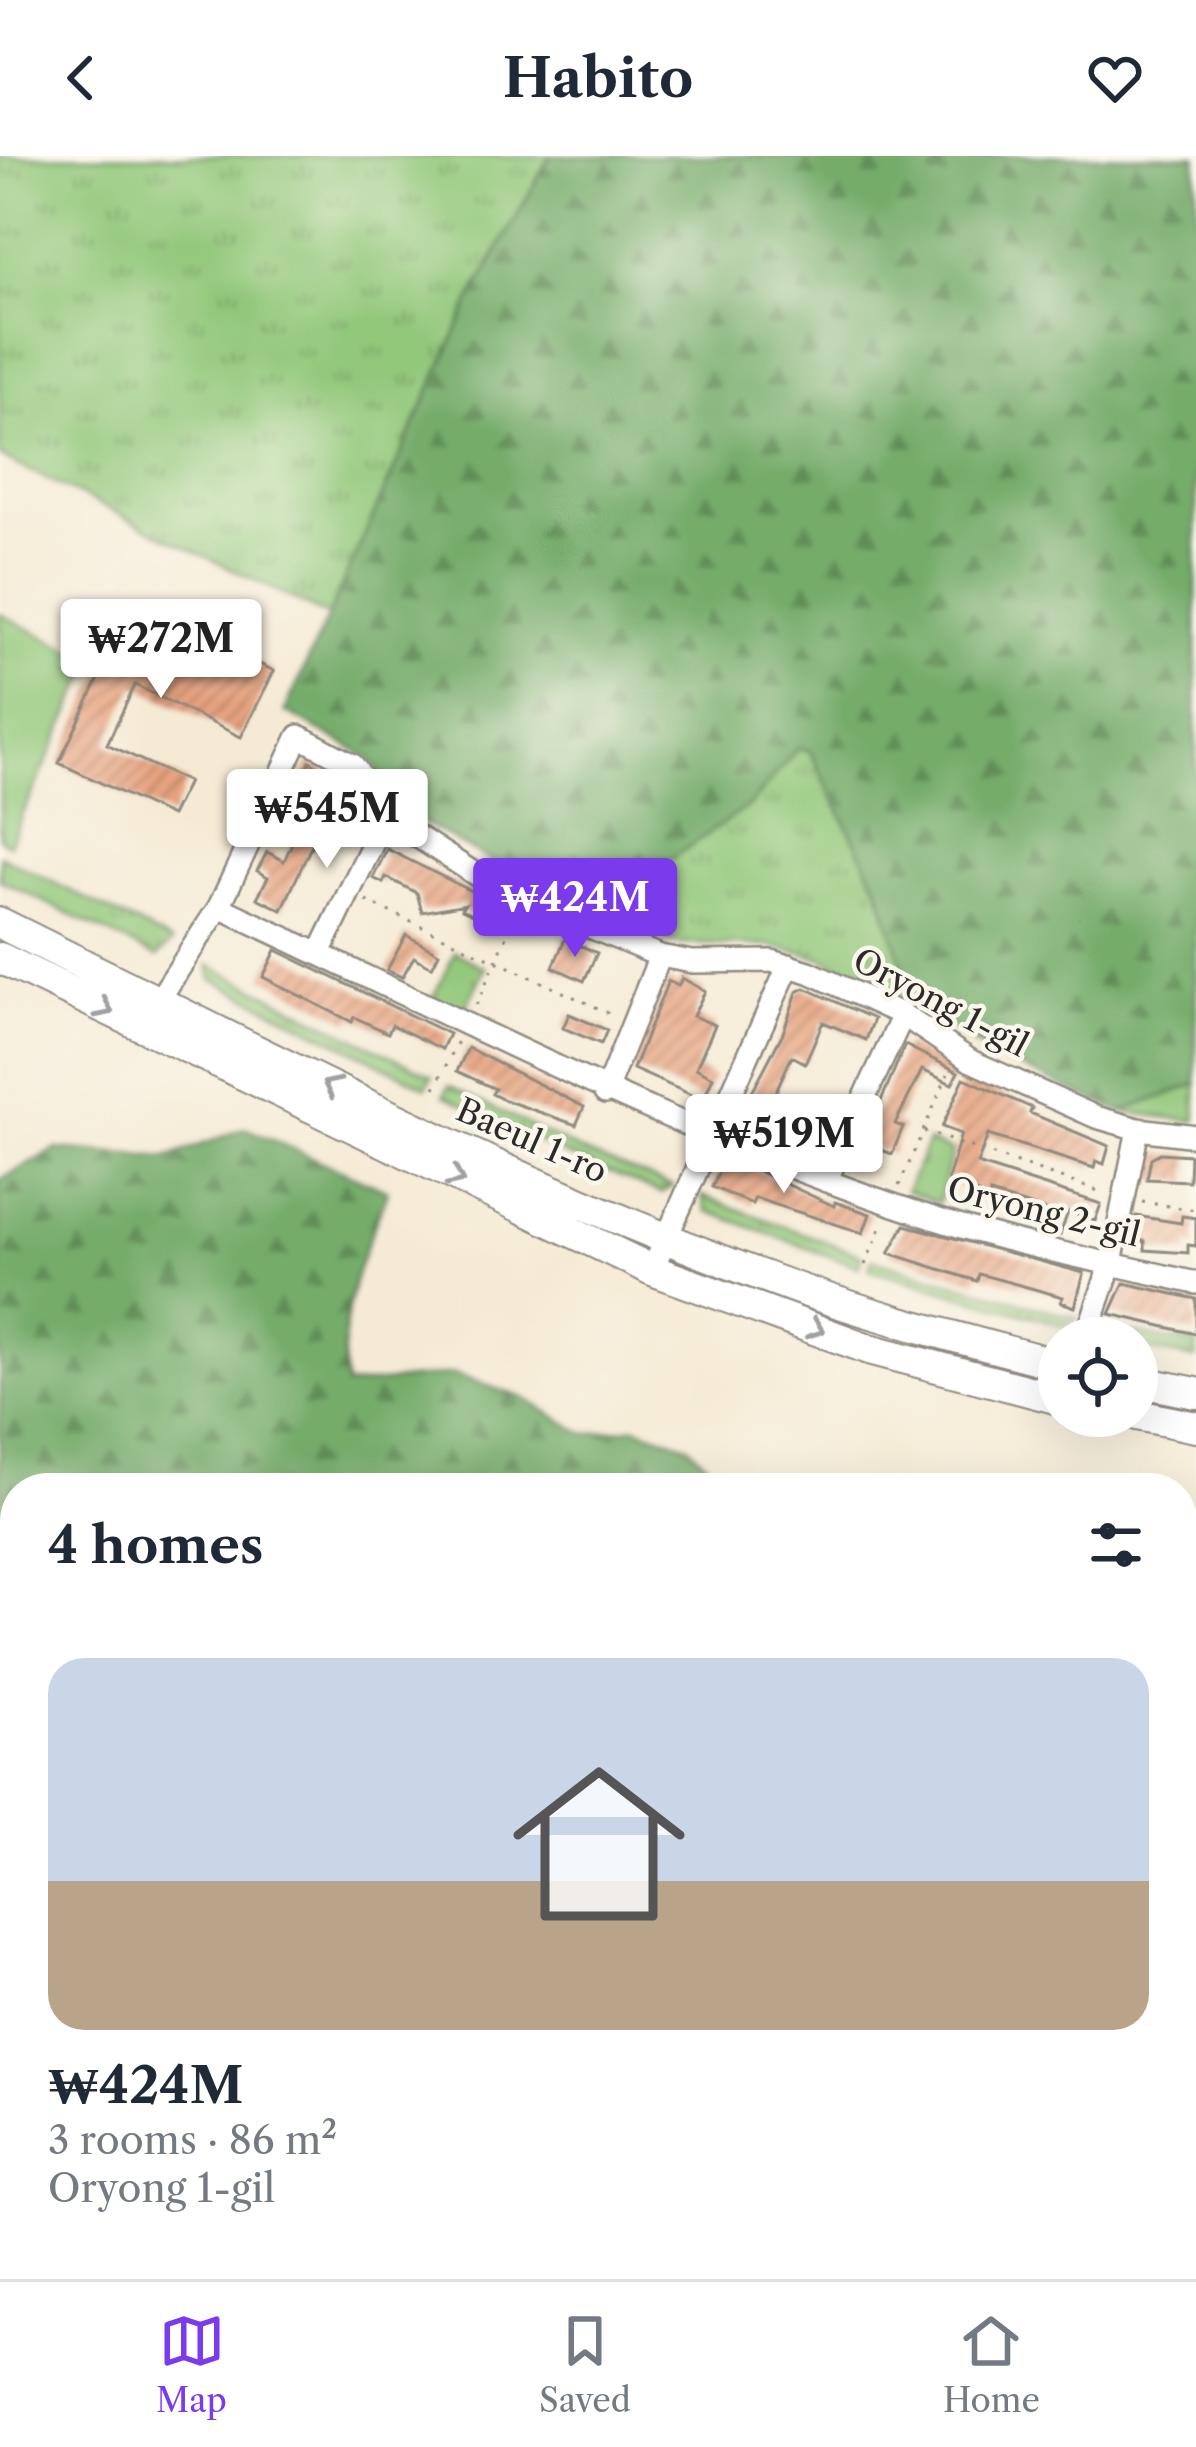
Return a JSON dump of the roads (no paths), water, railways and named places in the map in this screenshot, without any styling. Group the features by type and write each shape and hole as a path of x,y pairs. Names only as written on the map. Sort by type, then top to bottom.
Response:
{"main road":[{"name":"Baeul 1-ro","path":"0,923 430,1134 668,1237 884,1318 1038,1359"},
{"name":"Baeul 1-ro","path":"0,958 652,1270 869,1348 1038,1393"},
{"path":"1158,1386 1196,1393"},
{"path":"1158,1419 1196,1427"}],"street":[{"name":"Oryong 1-gil","path":"158,1001 219,908 298,736 353,765 386,816 524,897 660,956 692,962 789,965 903,1016 958,1052 1096,1117 1138,1129 1196,1136"},
{"path":"320,954 386,816"},
{"name":"Oryong 2-gil","path":"219,908 605,1093 826,1181 1025,1246 1196,1283"},
{"path":"605,1093 660,956"},
{"path":"652,1270 789,965"},
{"path":"826,1181 903,1016"},
{"path":"1093,1317 1111,1263 1138,1129"}]}
